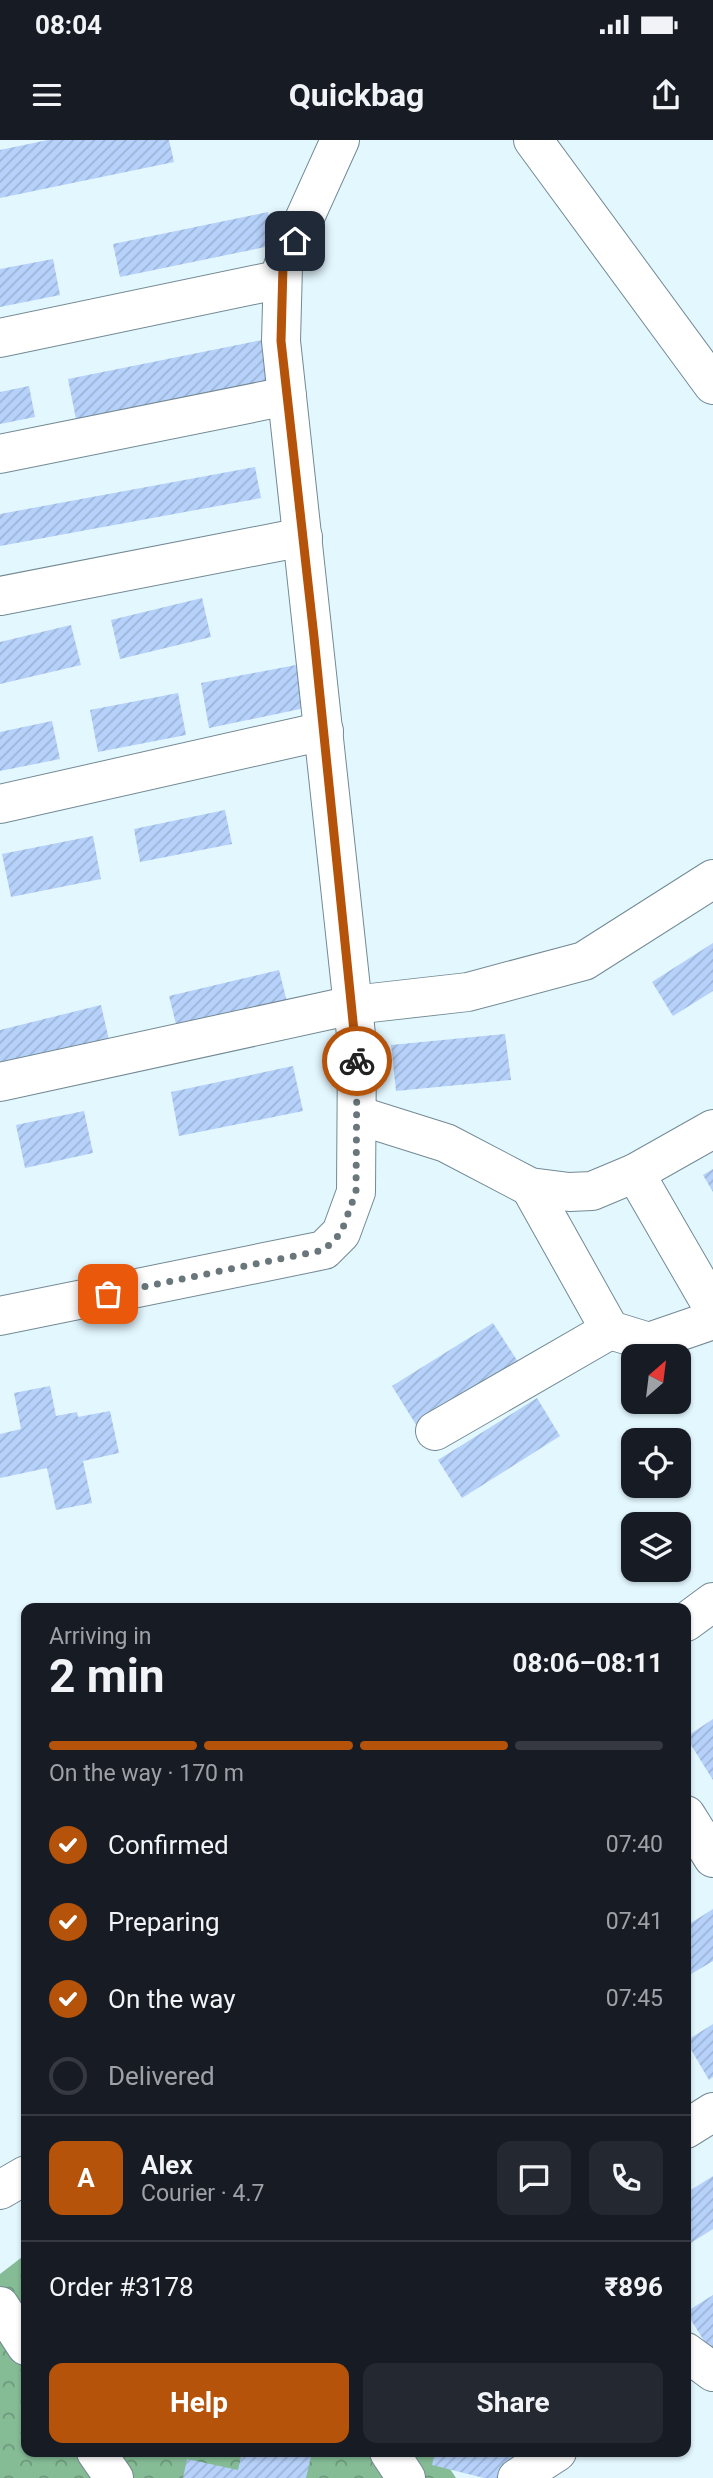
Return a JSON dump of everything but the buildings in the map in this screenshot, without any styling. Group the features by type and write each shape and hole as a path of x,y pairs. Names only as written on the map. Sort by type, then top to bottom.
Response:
{"street":[{"path":"0,1316 324,1250 341,1233 356,1192 357,1044 281,341 283,266 340,140"},
{"path":"533,140 713,385"},
{"path":"0,338 282,279"},
{"path":"0,454 287,396"},
{"path":"0,596 303,537"},
{"path":"0,804 324,731"},
{"path":"0,1082 353,1005 468,992 584,961 713,879"},
{"path":"357,1115 446,1143 530,1187 569,1192 592,1191 635,1173 713,1129"},
{"path":"635,1173 713,1308"},
{"path":"530,1187 610,1330 649,1342 713,1320"},
{"path":"435,1431 610,1330"},
{"path":"691,1618 713,1602"},
{"path":"691,1828 703,1858"},
{"path":"691,2126 713,2112"},
{"path":"0,2190 21,2178"},
{"path":"0,2306 21,2338"},
{"path":"691,2356 713,2372"},
{"path":"99,2457 114,2478"},
{"path":"392,2457 407,2478"},
{"path":"517,2478 549,2457"}],"green space":[{"path":"21,2258 21,2457 442,2457 456,2478 0,2478 0,2274"}],"way so far":[{"path":"108,1294 324,1250 341,1233 356,1192 357,1061"}],"route":[{"path":"295,241 283,266 281,341 357,1061"}]}
